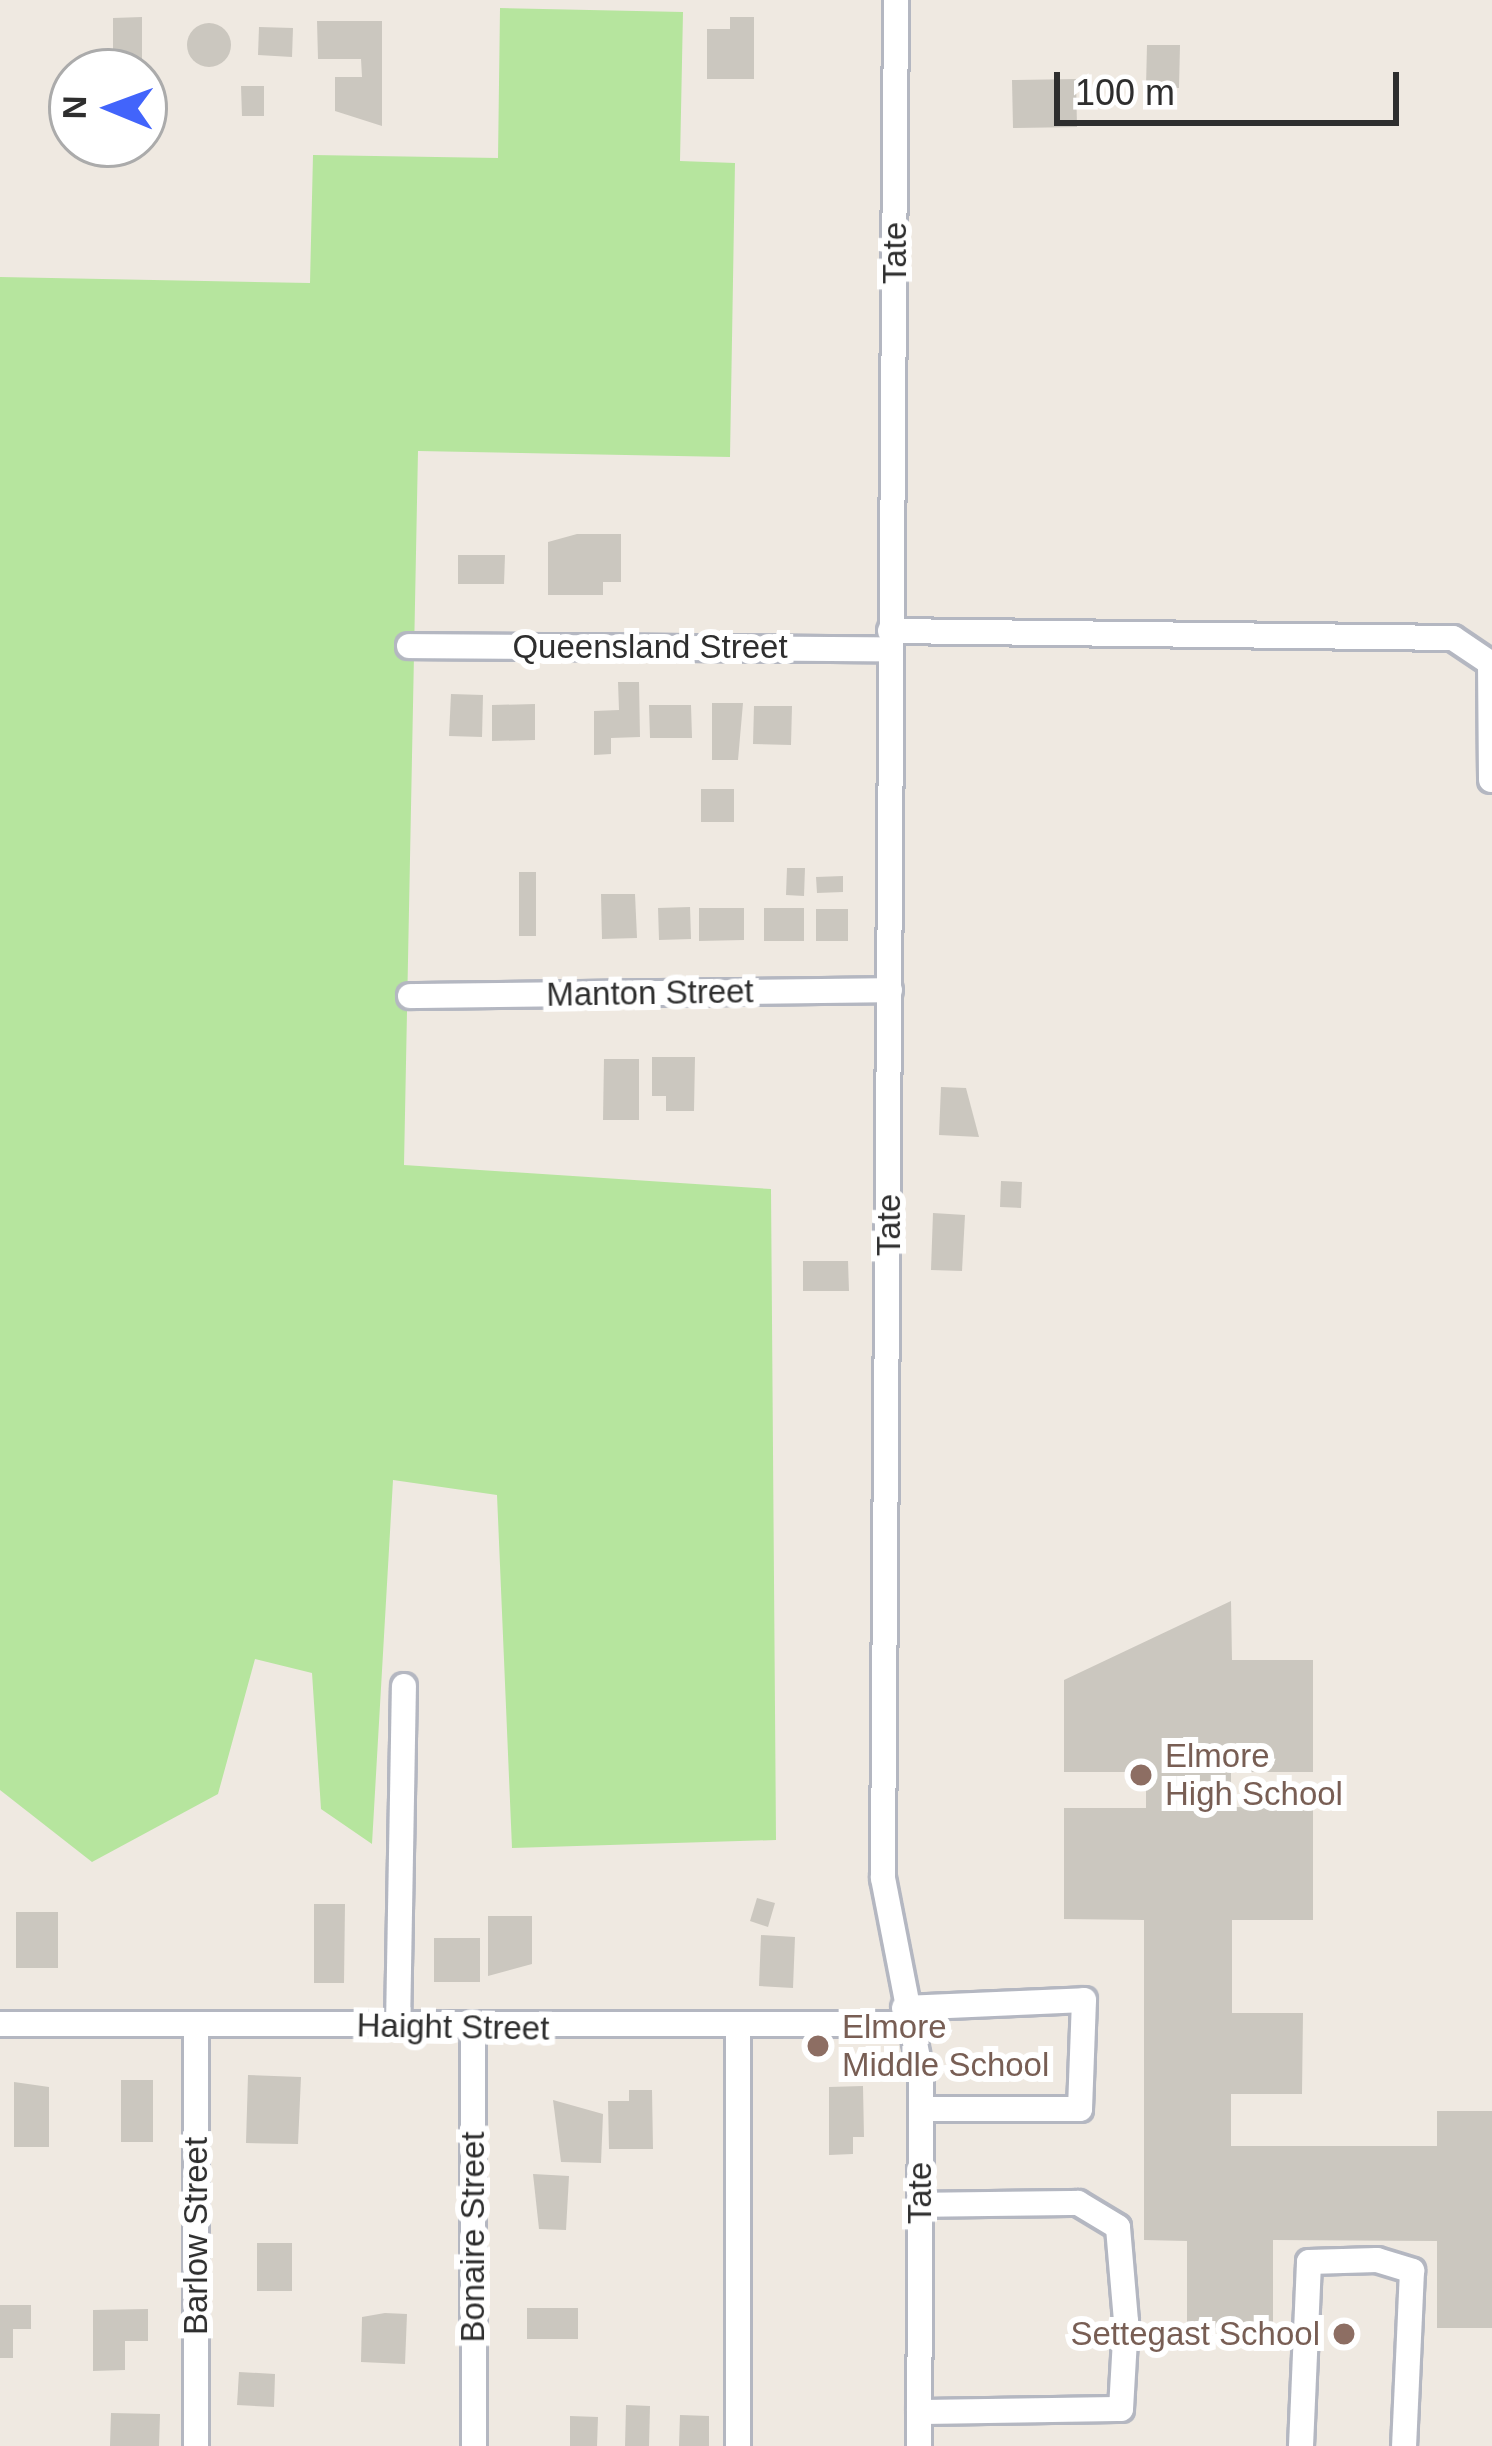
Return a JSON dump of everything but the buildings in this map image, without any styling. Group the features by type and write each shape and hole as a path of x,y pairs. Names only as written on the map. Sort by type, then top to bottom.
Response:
{"street":[{"name":"Tate","path":"896,0 883,1878 921,2109 919,2446"},
{"name":"Queensland Street","path":"409,646 1453,638 1490,664 1491,781"},
{"name":"Manton Street","path":"410,996 890,990"},
{"path":"398,2026 404,1686"},
{"name":"Haight Street","path":"0,2024 738,2028 1084,2000 1080,2109 921,2109"},
{"name":"Barlow Street","path":"196,2025 196,2446"},
{"name":"Bonaire Street","path":"473,2028 473,2446"},
{"path":"738,2028 738,2446"},
{"path":"919,2412 1121,2409 1126,2321 1118,2227 1078,2203 920,2205"},
{"path":"1301,2446 1309,2262 1377,2260 1412,2271 1404,2446"}],"green space":[{"path":"500,8 683,12 680,161 735,163 730,457 418,451 404,1165 771,1189 776,1840 512,1848 497,1495 393,1480 372,1844 321,1809 312,1673 255,1659 218,1794 92,1862 0,1790 0,277 310,283 313,155 498,158"}],"place":[{"name":"Elmore High School","path":"1141,1775"},
{"name":"Elmore Middle School","path":"818,2046"},
{"name":"Settegast School","path":"1344,2334"}]}
